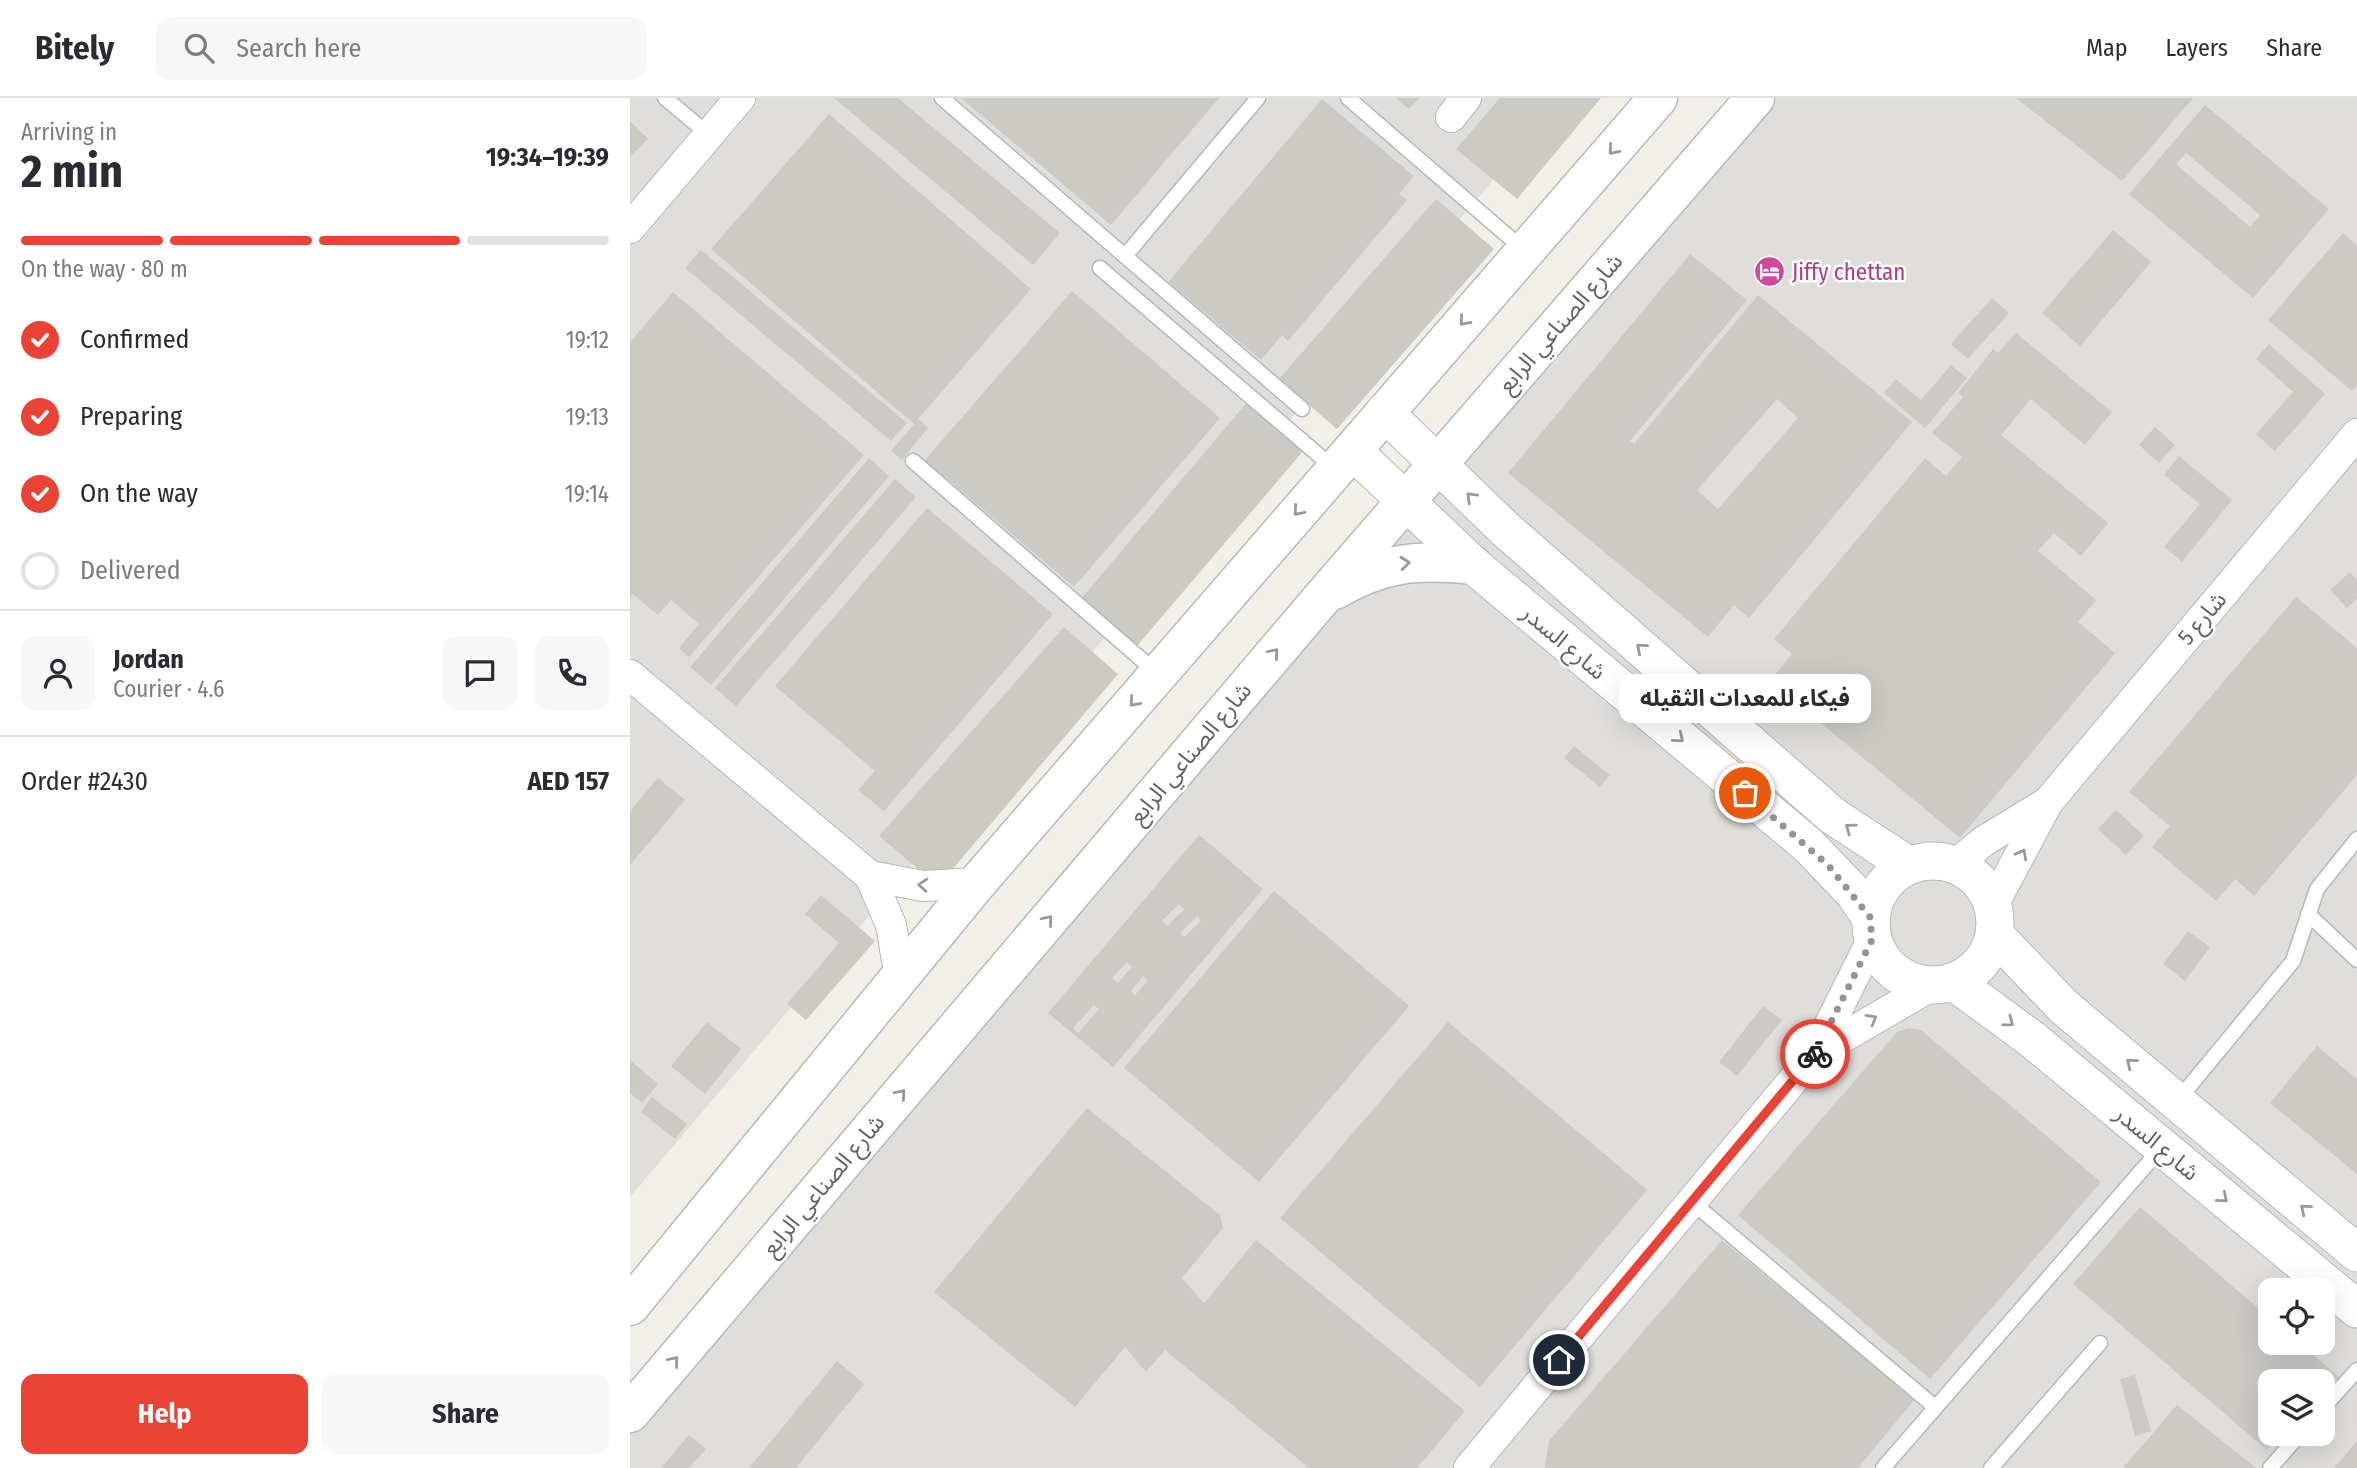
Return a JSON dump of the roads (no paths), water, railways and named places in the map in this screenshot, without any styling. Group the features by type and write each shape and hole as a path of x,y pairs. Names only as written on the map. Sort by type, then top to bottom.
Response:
{"main road":[{"path":"630,1306 977,883 1658,98"},
{"name":"شارع الصناعي الرابع","path":"630,1413 1321,599 1755,98"},
{"path":"1321,599 1356,578 1393,565 1433,561 1473,565"}],"street":[{"path":"630,228 740,98"},
{"name":"شارع السدر","path":"1384,412 1504,528 1833,816 1908,865"},
{"name":"شارع 5","path":"1994,920 2048,802 2357,434"},
{"name":"شارع السدر","path":"1343,460 1406,501 1473,565 1808,845 1854,893 1871,928"},
{"path":"630,675 870,876 891,925 900,978"},
{"name":"شارع 5","path":"1956,864 2005,827 2048,802"},
{"path":"1477,1465 1815,1054 1871,928 1882,886 1908,865 1932,860 1956,864 1972,873 1985,888 1994,920 1987,955 1973,971 1942,984 1815,1054"},
{"path":"870,876 923,886 977,883"},
{"name":"شارع السدر","path":"1994,920 2040,986 2357,1254"},
{"path":"1871,928 1884,963 1905,979 1942,984"},
{"name":"شارع السدر","path":"1942,984 2033,1040 2357,1309"}],"lane":[{"path":"664,98 709,135"},
{"path":"942,98 1302,409"},
{"path":"1125,256 1258,98"},
{"path":"1348,98 1525,251"},
{"path":"1100,268 1343,460"},
{"path":"913,461 1158,674"},
{"path":"2177,1101 2293,961 2317,889 2357,839"},
{"path":"2308,914 2357,960"},
{"path":"1883,1468 2162,1147"},
{"path":"1692,1202 1935,1408"},
{"path":"1991,1468 2100,1343"},
{"path":"2335,1395 2357,1370"},
{"path":"2270,1468 2289,1446"}],"place":[{"name":"Jiffy chettan","path":"1769,272"},
{"name":"فيكاء للمعدات الثقيله","path":"1745,793"}]}
